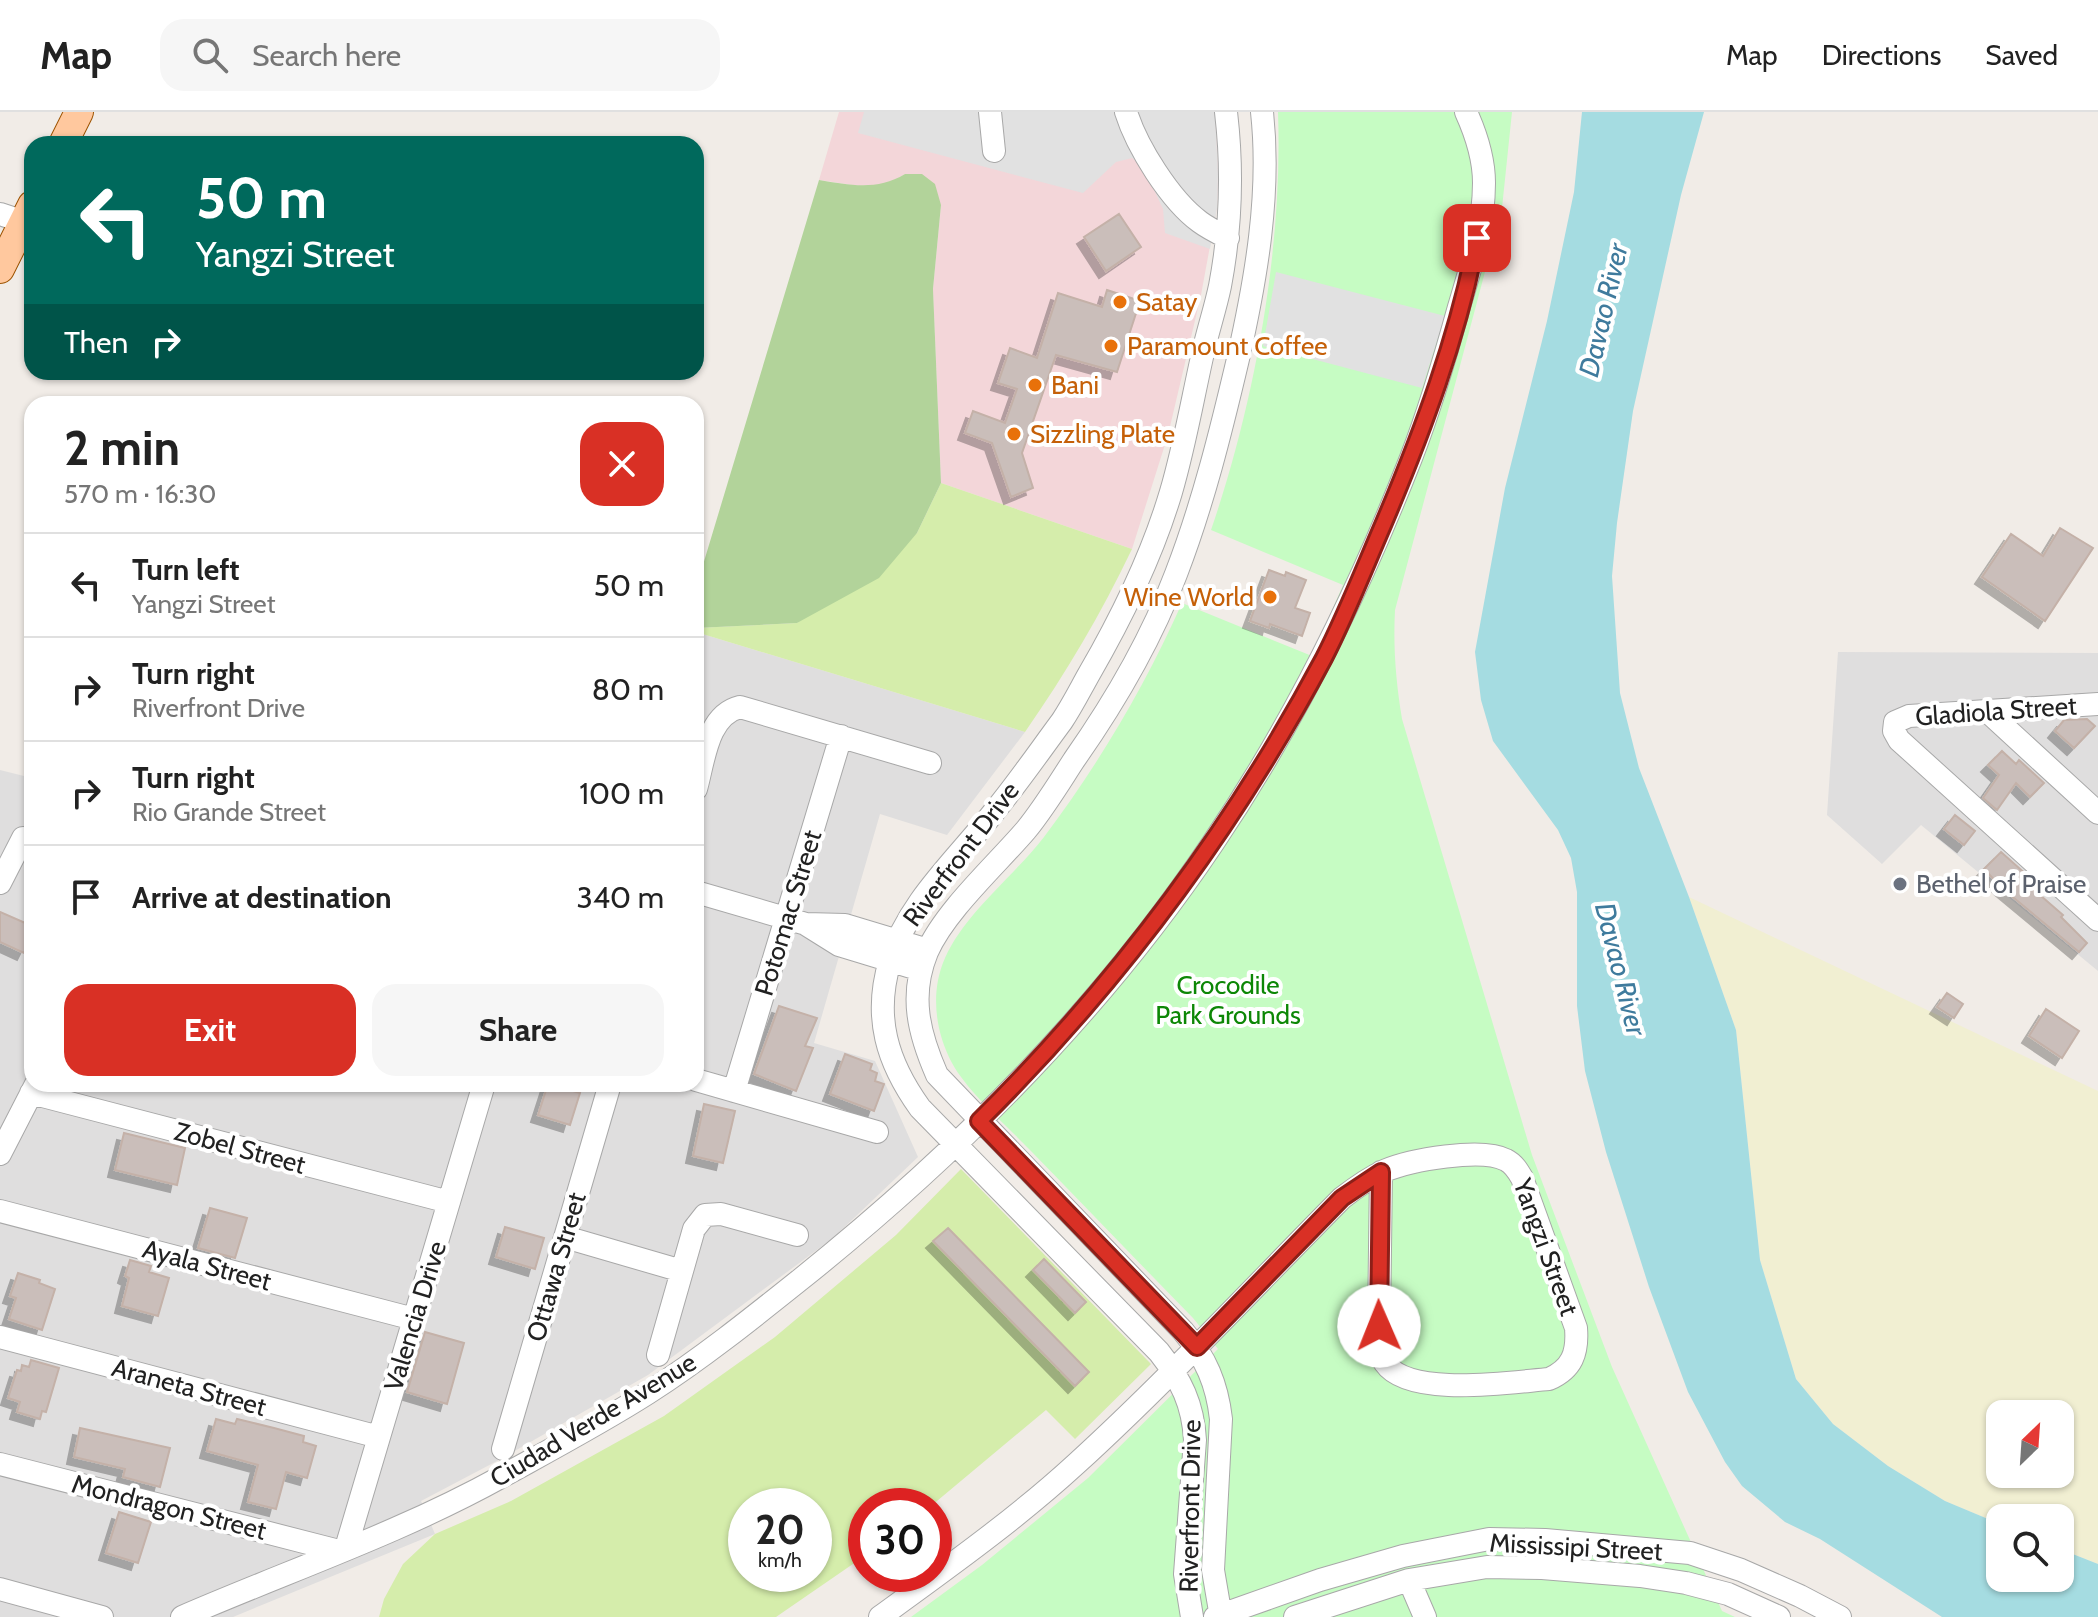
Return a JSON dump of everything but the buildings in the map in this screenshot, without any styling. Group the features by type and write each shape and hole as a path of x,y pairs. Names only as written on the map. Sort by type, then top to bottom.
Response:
{"main road":[{"path":"67,136 79,112"},
{"path":"0,269 19,214"}],"street":[{"path":"990,112 994,151"},
{"path":"1126,112 1148,157 1187,210 1199,222 1228,238"},
{"name":"Riverfront Drive","path":"1192,1617 1185,1574 1194,1423 1184,1387 1159,1352 920,1108 900,1080 887,1046 882,1015 884,984 893,950 922,898 994,813 1064,717 1105,648 1145,565 1171,492 1219,289 1228,238 1231,173 1226,112"},
{"name":"Riverfront Drive","path":"1219,1616 1213,1570 1221,1419 1212,1374 1197,1347 937,1075 922,1042 917,995 925,960 952,914 1029,826 1094,732 1135,662 1176,577 1203,497 1251,298 1263,196 1262,112"},
{"name":"Ciudad Verde Avenue","path":"182,1617 413,1520 498,1479 648,1392 749,1320 883,1212 1038,1063 1084,1012 1204,857 1264,762 1324,656 1421,431 1474,256 1484,182 1479,145 1466,112"},
{"path":"1219,289 1251,298"},
{"name":"Gladiola Street","path":"2098,704 1909,716 1895,722 1894,731 1899,740 2098,920"},
{"path":"704,763 717,721 734,708 747,707 930,763"},
{"path":"1987,711 2098,813"},
{"name":"Potomac Street","path":"734,1091 796,922 841,736"},
{"path":"0,832 24,838"},
{"path":"0,883 24,844"},
{"path":"704,894 796,922 845,925 893,950 925,960"},
{"path":"704,1082 877,1132"},
{"path":"0,1154 31,1092"},
{"name":"Zobel Street","path":"44,1092 449,1202"},
{"name":"Valencia Drive","path":"342,1549 379,1437 479,1092"},
{"name":"Ottawa Street","path":"503,1449 608,1092"},
{"name":"Yangzi Street","path":"880,1617 1033,1502 1076,1465 1197,1347 1342,1198 1381,1172 1421,1160 1449,1156 1497,1156 1516,1167 1576,1328 1577,1345 1573,1361 1564,1373 1549,1379 1434,1386 1396,1373 1385,1363 1379,1326 1381,1172"},
{"name":"Ayala Street","path":"0,1211 414,1319"},
{"path":"658,1355 694,1229 705,1215 721,1214 797,1235"},
{"path":"565,1237 682,1271"},
{"name":"Araneta Street","path":"0,1337 379,1437"},
{"name":"Mondragon Street","path":"0,1464 342,1549"},
{"name":"Mississipi Street","path":"1219,1616 1320,1580 1403,1556 1489,1539 1545,1540 1690,1553 1741,1570 1840,1617"},
{"name":"Mississipi Street","path":"1295,1617 1409,1580 1487,1567 1542,1568 1686,1583 1728,1594 1779,1617"},
{"path":"1409,1580 1425,1617"},
{"path":"0,1589 102,1617"},
{"path":"1790,1617 1800,1596"}],"shaded area":[{"path":"839,112 1215,112 1217,208 1201,295 1168,435 1132,549 941,483 933,289 941,205 905,174 879,185 859,186 819,180"},
{"path":"864,112 1215,112 1217,208 1210,249 1165,233 1163,209 1143,166 1132,158 1116,162 1083,193 858,133"},
{"path":"1276,272 1445,316 1422,388 1263,346"},
{"path":"704,634 1025,732 947,835 880,814 814,1043 875,1061 918,1157 833,1238 648,1375 421,1501 435,1534 233,1617 0,1617 0,770 24,776 24,1092 704,1092"},
{"path":"1838,652 2098,653 2098,971 1921,825 1882,864 1827,815"},
{"path":"1689,897 2098,1091 2098,1564 2074,1555 2074,1504 1986,1504 1986,1518 1945,1501 1888,1466 1833,1424 1796,1379 1760,1260 1736,1030"}],"green space":[{"name":"Crocodile Park Grounds","path":"1278,112 1512,112 1502,208 1395,610 1395,651 1402,719 1532,1155 1612,1367 1722,1611 1735,1617 911,1617 945,1592 952,1592 952,1587 1088,1478 1218,1349 1193,1318 967,1085 946,1051 938,1025 936,998 940,971 954,941 977,910 1032,852 1084,781 1137,694 1182,603 1312,656 1343,585 1211,530 1241,430 1263,324 1271,270"},
{"path":"905,174 922,174 935,184 941,205 933,289 941,483 917,533 879,578 797,623 704,628 704,561 819,180 874,185"},
{"path":"941,483 1132,549 1082,643 1025,732 704,634 704,628 797,623 917,533"},
{"path":"961,1169 1151,1364 1075,1439 1046,1410 952,1488 848,1488 848,1567 832,1578 832,1488 728,1488 728,1592 812,1592 776,1617 379,1617 384,1599 403,1564 435,1534 511,1501 664,1416 775,1337 896,1235"}],"water":[{"name":"Davao River","path":"1582,112 1704,112 1681,195 1633,411 1612,576 1620,693 1639,768 1736,1030 1760,1260 1796,1379 1833,1424 1888,1466 1945,1501 1986,1518 1986,1592 2074,1592 2074,1555 2098,1564 2098,1617 1942,1617 1820,1539 1785,1522 1742,1486 1725,1462 1688,1392 1649,1287 1606,1152 1585,1071 1577,1006 1577,892 1571,858 1558,830 1493,741 1481,700 1475,652 1505,488 1547,321 1574,192"}],"place":[{"name":"Satay","path":"1120,302"},
{"name":"Paramount Coffee","path":"1111,346"},
{"name":"Bani","path":"1035,385"},
{"name":"Sizzling Plate","path":"1014,434"},
{"name":"Wine World","path":"1270,597"},
{"name":"Bethel of Praise","path":"1900,884"}],"route":[{"path":"1379,1326 1381,1172 1342,1198 1197,1347 979,1121 1084,1012 1212,845 1264,762 1324,656 1353,595 1421,431 1441,371 1477,238"}]}
